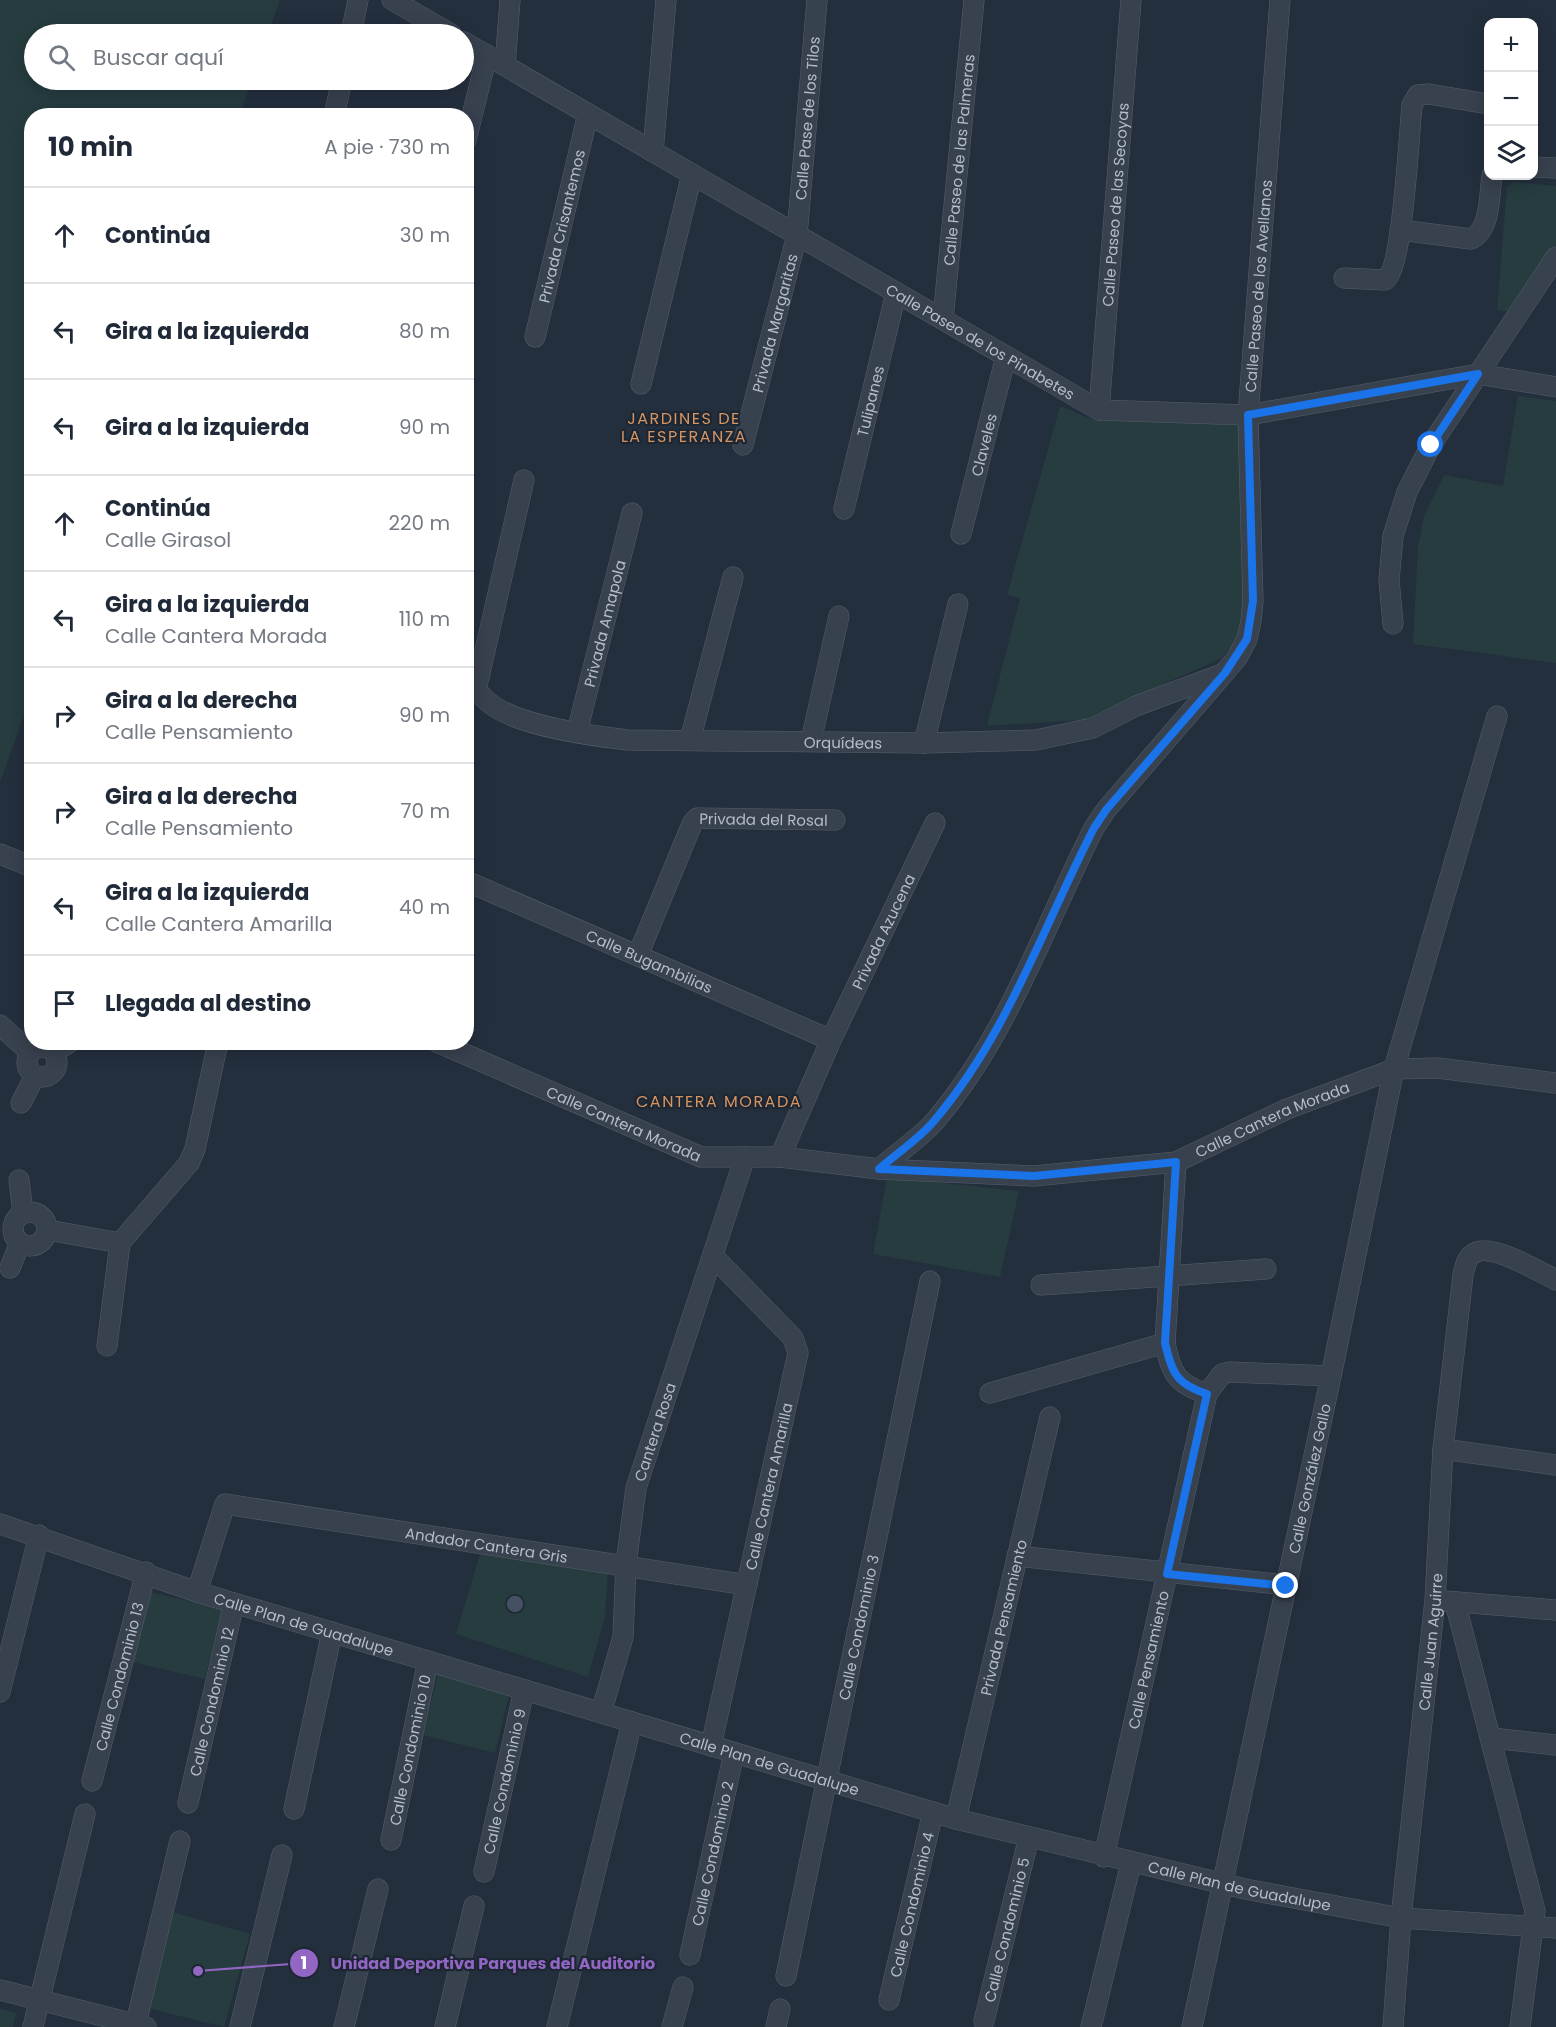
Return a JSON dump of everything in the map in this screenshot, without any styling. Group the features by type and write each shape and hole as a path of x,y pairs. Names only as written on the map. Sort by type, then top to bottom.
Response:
{"street":[{"path":"353,24 358,0"},
{"path":"392,0 434,24"},
{"path":"505,66 510,0"},
{"path":"654,152 666,0"},
{"name":"Calle Pase de los Tilos","path":"797,235 817,0"},
{"name":"Calle Paseo de las Palmeras","path":"943,320 974,0"},
{"name":"Calle Paseo de las Secoyas","path":"1099,410 1131,0"},
{"name":"Calle Paseo de los Avellanos","path":"879,1169 933,1123 978,1064 1004,1020 1094,828 1106,810 1225,673 1247,639 1253,601 1248,415 1280,0"},
{"name":"Calle Paseo de los Pinabetes","path":"474,48 1099,410 1248,415 1478,374 1556,387"},
{"path":"474,108 486,55"},
{"path":"336,108 340,90"},
{"path":"1344,278 1385,280 1389,278 1400,230 1414,100 1418,95 1429,94 1484,103"},
{"name":"Privada Crisantemos","path":"535,337 588,114"},
{"path":"1538,167 1556,168"},
{"path":"640,384 692,174"},
{"path":"1400,230 1471,239 1477,237 1484,226 1491,180"},
{"name":"Privada Margaritas","path":"742,445 797,235"},
{"path":"1393,624 1389,580 1393,536 1407,492 1431,445 1556,257"},
{"name":"Tulipanes","path":"844,509 896,293"},
{"name":"Claveles","path":"961,534 1006,356"},
{"path":"474,672 524,480"},
{"name":"Privada Amapola","path":"577,732 632,513"},
{"path":"690,740 733,577"},
{"path":"924,743 958,604"},
{"path":"811,741 839,616"},
{"name":"Orquídeas","path":"474,687 494,707 517,717 577,732 628,740 924,743 1036,740 1072,735 1093,728 1136,706 1225,673"},
{"name":"Calle González Gallo","path":"1192,2027 1394,1069 1497,716"},
{"name":"Privada del Rosal","path":"638,955 692,824 697,818 835,820"},
{"name":"Privada Azucena","path":"780,1157 831,1040 935,823"},
{"path":"0,854 24,864"},
{"name":"Calle Bugambilias","path":"474,883 831,1040"},
{"path":"0,1025 24,1047"},
{"path":"35,1050 30,1052 27,1067 40,1078 52,1074 61,1050"},
{"path":"107,1346 120,1243 189,1163 195,1149 217,1050"},
{"name":"Calle Cantera Morada","path":"455,1050 701,1157 780,1157 879,1169 1034,1176 1176,1162 1287,1108 1394,1069 1438,1068 1556,1083"},
{"path":"21,1103 35,1076"},
{"name":"Cantera Rosa","path":"601,1713 622,1637 626,1564 633,1505 640,1472 714,1257 745,1157"},
{"path":"1176,1162 1165,1343 1173,1370 1179,1381 1184,1386 1207,1394 1222,1374 1230,1372 1331,1376"},
{"path":"19,1180 23,1214"},
{"path":"32,1212 40,1215 46,1222 48,1230 45,1239 37,1245 28,1247 15,1238 14,1224 23,1214 32,1212"},
{"path":"48,1230 120,1243"},
{"path":"10,1268 20,1243"},
{"name":"Calle Juan Aguirre","path":"1393,2027 1401,1918 1435,1600 1443,1449 1460,1299 1469,1257 1478,1251 1494,1253 1517,1260 1556,1280"},
{"name":"Calle Cantera Amarilla","path":"711,1746 798,1353 793,1338 714,1257"},
{"path":"1041,1285 1266,1269"},
{"name":"Calle Condominio 3","path":"786,1976 930,1281"},
{"path":"990,1393 1165,1343"},
{"name":"Calle Pensamiento","path":"1104,1857 1207,1394"},
{"name":"Privada Pensamiento","path":"956,1819 1050,1417"},
{"path":"1443,1449 1556,1465"},
{"name":"Andador Cantera Gris","path":"197,1592 225,1504 626,1564 747,1585"},
{"name":"Calle Plan de Guadalupe","path":"0,1524 39,1535 197,1592 956,1819 1029,1838 1222,1884 1401,1918 1556,1928"},
{"path":"0,1692 39,1535"},
{"path":"1017,1556 1286,1586"},
{"name":"Calle Condominio 13","path":"92,1781 146,1572"},
{"path":"1435,1600 1556,1610"},
{"path":"1455,1602 1535,1911 1520,2027"},
{"name":"Calle Condominio 12","path":"188,1803 234,1603"},
{"path":"294,1809 332,1632"},
{"name":"Calle Condominio 10","path":"391,1840 428,1661"},
{"name":"Calle Condominio 9","path":"484,1872 524,1690"},
{"path":"557,2027 632,1722"},
{"path":"1492,1738 1556,1745"},
{"name":"Calle Condominio 2","path":"690,1955 735,1753"},
{"name":"Calle Condominio 4","path":"890,2000 933,1812"},
{"path":"33,2027 85,1814"},
{"name":"Calle Condominio 5","path":"984,2021 1029,1838"},
{"path":"0,1989 139,2026 180,1841"},
{"path":"240,2027 282,1855"},
{"path":"1091,2027 1131,1863"},
{"path":"344,2027 378,1889"},
{"path":"445,2027 474,1906"},
{"path":"672,2027 682,1987"}],"green space":[{"path":"0,0 280,0 272,24 24,24 24,90 249,90 242,108 24,108 24,716 0,782"},
{"path":"1514,182 1556,186 1556,245 1512,312 1497,310 1507,187"},
{"path":"1518,396 1556,401 1556,663 1413,644 1418,546 1424,516 1444,475 1503,486"},
{"path":"1060,406 1091,419 1240,425 1248,605 1236,641 1222,658 1084,720 987,726 1020,598 1007,595"},
{"path":"887,1177 1019,1191 1000,1277 873,1254"},
{"path":"485,1537 609,1552 605,1617 588,1677 456,1634"},
{"path":"150,1592 222,1609 205,1679 132,1662"},
{"path":"439,1670 510,1691 495,1753 423,1735"},
{"path":"169,1911 250,1934 224,2027 147,2008"},
{"path":"0,2009 16,2013 13,2027 0,2027"}],"building":[{"path":"515,1595 521,1598 524,1604 521,1610 515,1613 509,1610 506,1604 509,1598"}],"place":[{"name":"Unidad Deportiva Parques del Auditorio","path":"198,1971"}],"district":[{"name":"JARDINES DE LA ESPERANZA","path":"684,427"},
{"name":"CANTERA MORADA","path":"719,1101"}],"route":[{"path":"1286,1586 1167,1574 1207,1394 1184,1386 1179,1381 1168,1357 1165,1343 1176,1162 1034,1176 879,1169 933,1123 978,1064 1004,1020 1094,828 1106,810 1225,673 1237,658 1247,639 1253,601 1248,415 1478,374 1431,445"}]}
